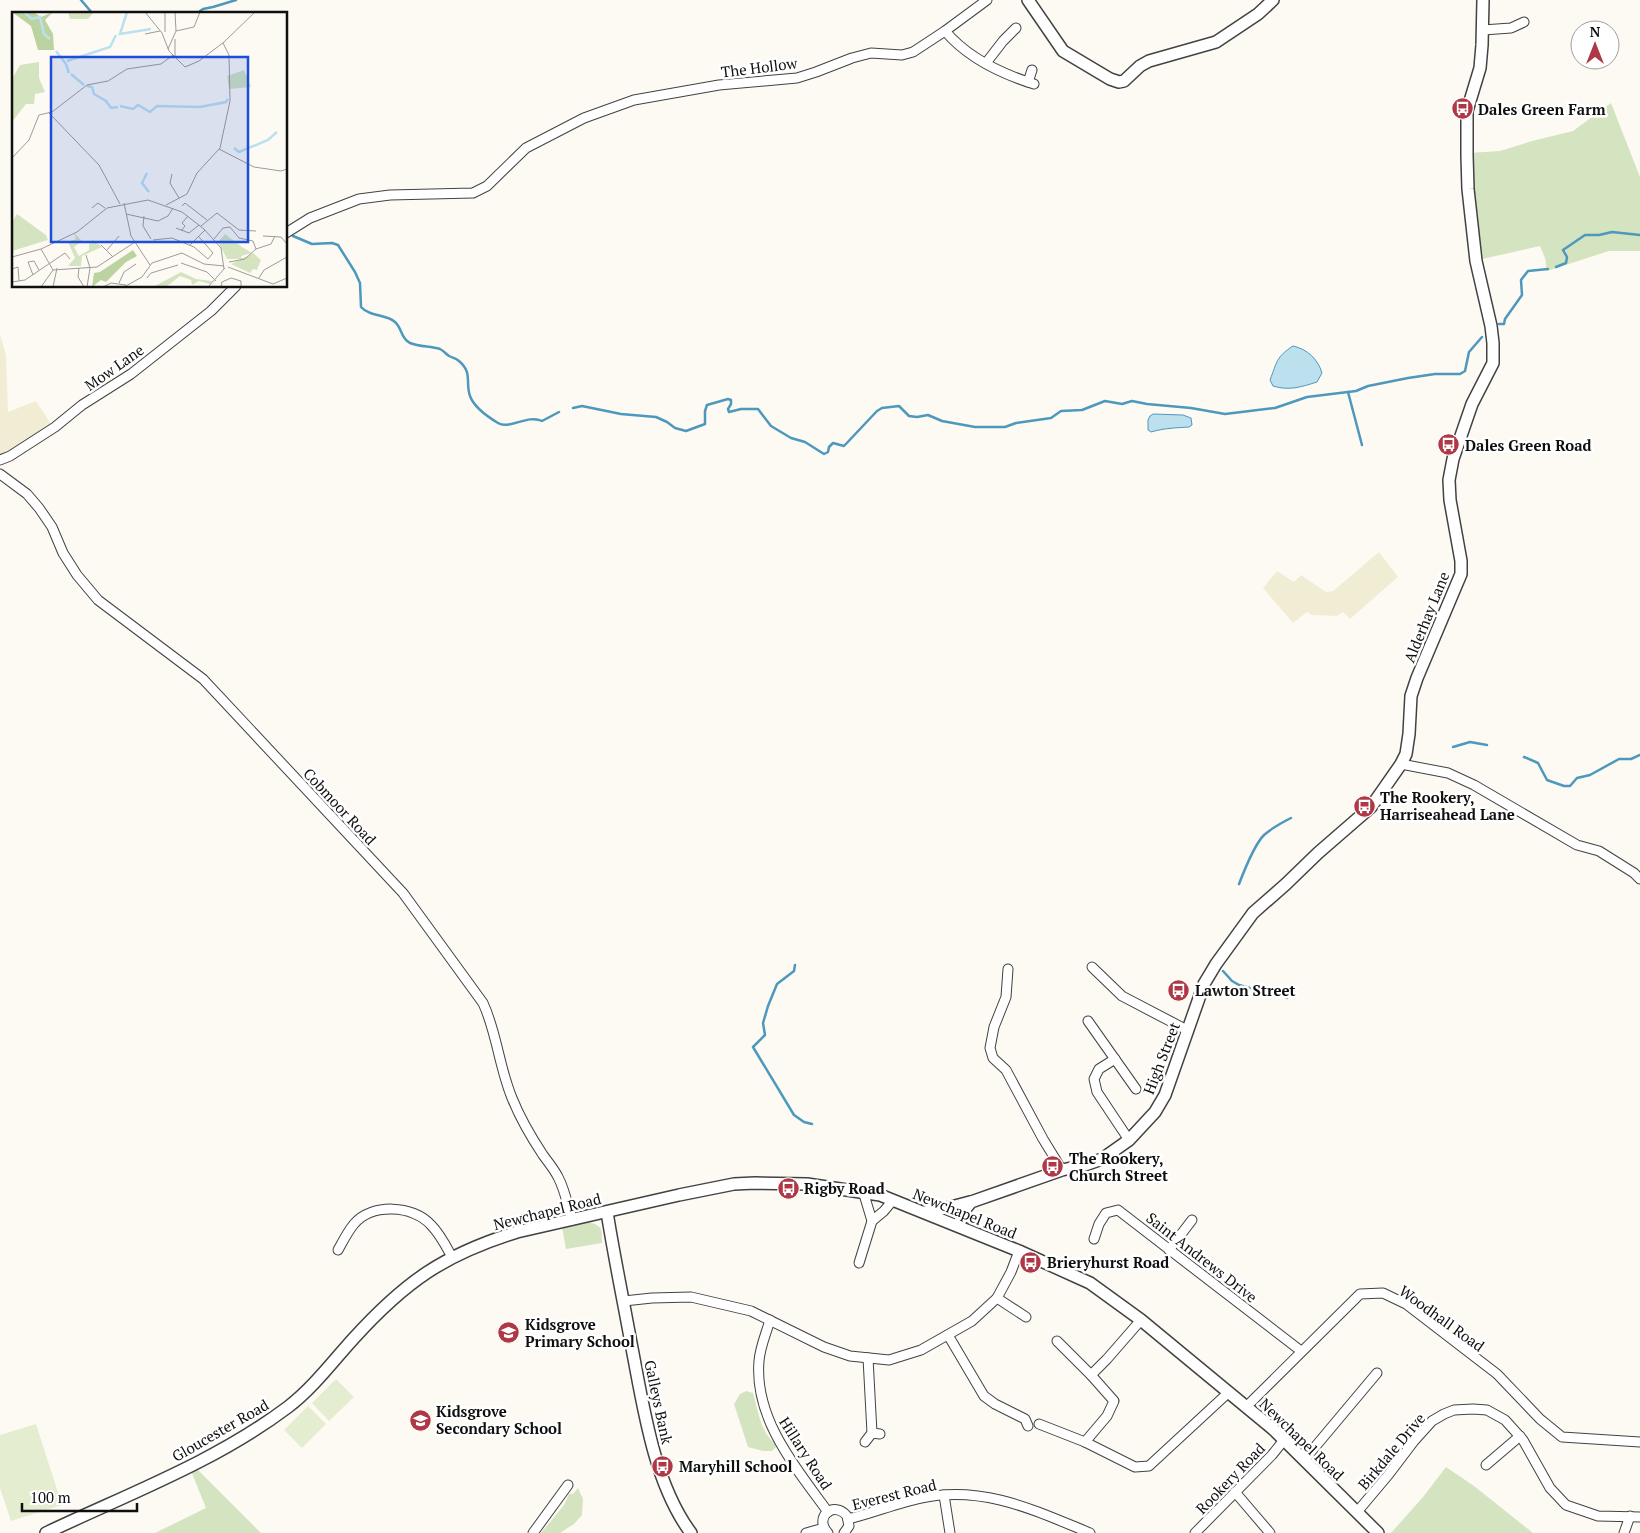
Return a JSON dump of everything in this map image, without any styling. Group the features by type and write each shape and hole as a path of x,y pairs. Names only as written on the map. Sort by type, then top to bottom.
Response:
{"street":[{"name":"The Hollow","path":"288,232 310,218 359,199 390,195 473,193 486,186 526,148 584,118 634,100 719,85 797,78 871,53 902,55 913,52 987,0"},
{"path":"1028,0 1062,52 1110,79 1119,82 1124,81 1140,66 1149,61 1216,42 1235,31 1273,0"},
{"path":"1035,0 1037,14"},
{"path":"1483,0 1483,30 1512,28 1524,22"},
{"path":"986,63 1003,40 1016,28"},
{"name":"Alderhay Lane","path":"1401,764 1406,754 1412,696 1417,678 1461,574 1461,561 1450,500 1449,480 1459,441 1472,404 1493,363 1493,343 1476,260 1468,189 1467,110 1480,68 1483,30"},
{"path":"945,31 956,44 986,63 1017,78 1031,83 1032,70"},
{"name":"Mow Lane","path":"0,460 10,456 55,427 82,405 131,374 211,311 234,288"},
{"name":"Cobmoor Road","path":"0,474 27,494 40,508 52,527 63,553 77,575 98,600 204,679 403,893 483,1003 495,1036 502,1073 512,1098 525,1127 557,1175 564,1189 572,1220"},
{"path":"1401,764 1448,773 1474,785 1577,845 1599,851 1634,873 1640,879"},
{"name":"High Street","path":"923,1212 971,1202 1062,1170 1085,1165 1102,1158 1129,1140 1156,1110 1165,1094 1204,984 1252,913 1371,807 1401,764"},
{"path":"1092,967 1122,996 1188,1030"},
{"path":"1008,970 1006,997 994,1027 990,1048 993,1058 1006,1070 1042,1139 1062,1170"},
{"path":"1088,1021 1136,1089"},
{"path":"1115,1059 1098,1069 1094,1080 1097,1092 1129,1140"},
{"name":"Newchapel Road","path":"452,1257 517,1232 734,1184 807,1184 880,1195 1019,1251 1090,1283 1140,1320 1246,1406 1284,1440 1378,1533"},
{"path":"863,1191 872,1221"},
{"path":"859,1263 872,1221 893,1200"},
{"path":"959,1226 965,1208 971,1202"},
{"path":"336,1252 355,1222 370,1214 393,1209 404,1210 414,1214 431,1225 452,1257"},
{"name":"Saint Andrews Drive","path":"1094,1239 1099,1224 1106,1213 1118,1210 1301,1351"},
{"name":"Galleys Bank","path":"607,1212 655,1455 666,1488 691,1533"},
{"path":"1169,1250 1192,1220"},
{"path":"624,1301 691,1297 751,1311 824,1347 850,1356 889,1360 921,1350 972,1321 997,1298 1011,1272 1019,1251"},
{"name":"Gloucester Road","path":"46,1533 213,1455 270,1420 290,1405 320,1376 385,1305 420,1276 452,1257"},
{"name":"Woodhall Road","path":"1246,1406 1360,1294 1383,1293 1406,1304 1497,1374 1540,1419 1562,1437 1640,1442"},
{"path":"997,1298 1026,1317"},
{"name":"Hillary Road","path":"770,1320 759,1362 763,1403 773,1430 828,1512"},
{"path":"1091,1375 1140,1320"},
{"path":"948,1336 984,1396 995,1404 1025,1419 1028,1426"},
{"path":"1057,1341 1091,1375 1114,1402 1107,1416 1085,1442"},
{"path":"865,1442 876,1434 868,1358"},
{"path":"1304,1460 1376,1372"},
{"path":"1039,1424 1085,1442 1135,1467 1149,1466 1229,1392"},
{"name":"Birkdale Drive","path":"1357,1512 1432,1421 1454,1410 1474,1409 1488,1410 1505,1420 1524,1440 1550,1488 1566,1505 1598,1516 1640,1517"},
{"path":"1486,1465 1520,1436"},
{"name":"Rookery Road","path":"1195,1533 1272,1455 1284,1440"},
{"path":"533,1533 568,1486"},
{"path":"1235,1492 1270,1533"},
{"name":"Everest Road","path":"848,1519 904,1502 944,1495 969,1494 1012,1502 1090,1533"},
{"path":"944,1495 950,1533"},
{"path":"806,1533 826,1530 823,1519 828,1512 840,1510 848,1519 849,1526 844,1533"},
{"path":"1624,1533 1630,1516"}],"shaded area":[{"path":"0,334 6,355 8,412 36,401 51,424 8,452 0,455"},
{"path":"1379,552 1398,577 1350,619 1343,612 1337,616 1312,615 1307,612 1293,623 1263,588 1277,571 1294,582 1301,575 1326,592 1333,591"}],"green space":[{"path":"1611,103 1640,177 1640,251 1609,251 1547,271 1545,258 1540,246 1478,260 1469,153 1500,151 1573,131"},
{"path":"589,1222 601,1229 602,1243 566,1249 562,1227"},
{"path":"336,1379 354,1397 329,1421 312,1403"},
{"path":"746,1391 753,1393 766,1434 776,1444 772,1451 748,1447 734,1404 740,1394"},
{"path":"308,1406 326,1424 302,1448 284,1430"},
{"path":"36,1424 62,1505 11,1521 0,1488 0,1435"},
{"path":"192,1465 261,1533 155,1533 206,1508 189,1466"},
{"path":"1446,1467 1474,1486 1533,1533 1391,1533 1423,1497"},
{"path":"578,1488 583,1499 582,1515 574,1524 560,1533 541,1533 564,1505 569,1494 573,1494"}],"water":[{"path":"1293,346 1311,355 1318,363 1322,373 1317,382 1295,388 1273,386 1270,380 1278,360 1283,353"},
{"path":"1153,414 1183,415 1191,418 1192,425 1151,432 1148,430 1148,420"}],"waterway":[{"path":"81,0 91,12"},
{"path":"199,12 203,9 236,0"},
{"path":"1556,267 1566,263 1567,257 1563,250 1585,235 1599,235 1612,232 1640,235"},
{"path":"293,236 312,244 332,243 338,245 360,283 361,307 369,312 391,319 410,343 440,349 458,360 466,370 472,400 494,421 502,425 531,419 542,421 559,412"},
{"path":"1499,324 1504,324 1505,319 1522,295 1521,280 1528,271 1548,269"},
{"path":"573,408 582,406 621,414 656,417 675,428 686,431 705,424 707,405 728,399 731,400 729,412 741,409 758,409 771,426 791,438 805,442 824,454 828,452 829,447 833,443 844,446 882,408 899,406 909,416 928,415 942,421 975,427 1005,427 1016,423 1051,418 1061,411 1082,410 1105,401 1122,404 1132,401 1225,414 1275,408 1307,397 1356,391 1368,386 1408,378 1435,374 1460,374 1465,371 1469,352 1482,337"},
{"path":"1348,392 1362,445"},
{"path":"1453,747 1470,742 1487,745"},
{"path":"1524,757 1538,763 1547,780 1564,786 1570,786 1577,778 1590,775 1619,759 1631,759 1640,755"},
{"path":"1239,884 1250,858 1264,835 1291,818"},
{"path":"795,965 794,971 777,984 763,1023 765,1035 753,1047 794,1115 804,1122 812,1124"},
{"path":"1223,971 1232,981 1239,985 1274,991 1287,998"}],"place":[{"name":"Dales Green Farm","path":"1462,109"},
{"name":"Dales Green Road","path":"1449,445"},
{"name":"The Rookery, Harriseahead Lane","path":"1364,806"},
{"name":"Lawton Street","path":"1179,990"},
{"name":"The Rookery, Church Street","path":"1053,1167"},
{"name":"Rigby Road","path":"788,1188"},
{"name":"Brieryhurst Road","path":"1031,1262"},
{"name":"Kidsgrove Primary School","path":"509,1333"},
{"name":"Kidsgrove Secondary School","path":"420,1420"},
{"name":"Maryhill School","path":"663,1466"}]}
